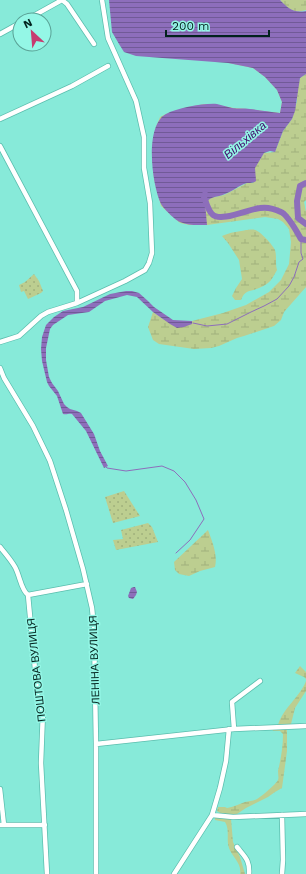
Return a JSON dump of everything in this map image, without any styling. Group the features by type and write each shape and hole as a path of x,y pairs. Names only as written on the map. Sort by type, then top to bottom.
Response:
{"street":[{"path":"40,12 62,0 67,4 94,44"},
{"path":"0,342 20,336 48,312 77,303 145,270 152,253 150,203 144,168 144,136 136,101 108,38 102,0"},
{"path":"0,34 12,27"},
{"path":"0,118 72,86 108,66"},
{"path":"0,146 77,291 77,303"},
{"name":"ЛЕНІНА ВУЛИЦЯ","path":"0,368 4,378 32,426 50,461 83,569 92,608 94,628 96,744 96,874"},
{"name":"ПОШТОВА ВУЛИЦЯ","path":"0,547 15,567 24,592 28,595 38,701 43,711 41,763 47,874"},
{"path":"28,595 87,584"},
{"path":"174,874 212,815 226,761 231,729 232,702 260,680"},
{"path":"96,744 231,729 306,726"},
{"path":"0,789 2,825 45,825"},
{"path":"212,815 233,817 306,814"},
{"path":"282,815 282,874"},
{"path":"237,847 248,858 250,874"}],"green space":[{"path":"280,0 306,0 306,10 292,10"},
{"path":"229,63 259,63 288,106 205,203 210,198 224,195 247,183 253,183 255,177 254,168 264,153 275,152 283,131 292,119 297,101 297,91 300,78 306,74 306,200 304,202 306,212 306,287 284,312 281,320 274,326 211,348 194,349 159,344 153,340 148,327 153,312 163,319 192,324 192,321 246,305 269,292 281,280 289,264 291,242 289,229 278,219 265,217 207,225 189,225 180,223 161,206 154,179 152,149 156,127 160,117 188,107 205,104 280,113 282,102 277,90 265,77 253,68"},
{"path":"246,230 257,231 272,245 276,253 277,270 268,283 260,288 246,292 241,300 235,300 232,296 242,279 239,260 222,236"},
{"path":"34,274 43,291 28,299 24,291 21,292 19,285"},
{"path":"124,491 140,516 113,523 105,497"},
{"path":"148,523 152,527 158,542 116,550 113,540 123,539 121,530"},
{"path":"208,530 215,553 215,567 189,576 179,574 175,570 174,562"},
{"path":"300,666 306,672 306,679 295,673"},
{"path":"306,681 306,691 295,708 291,724 278,725 280,719 300,692"},
{"path":"272,729 287,729 287,751 282,788 234,816 217,811 218,807 227,808 257,799 277,782 282,752 283,734 280,731 273,731"},
{"path":"215,817 231,819 233,842 240,857 245,874 240,874 240,867 230,851 225,822 215,820"}],"water":[{"path":"109,0 280,0 294,11 306,11 306,74 300,78 295,111 292,119 283,131 275,152 270,151 264,153 255,168 256,181 244,184 227,193 212,198 205,203 207,225 190,225 180,222 169,214 161,204 155,184 152,156 152,143 159,121 166,114 171,112 205,104 217,104 232,108 280,113 282,102 277,90 265,77 253,68 228,63 136,56 124,52 112,32"},
{"path":"126,291 139,293 154,307 173,320 192,321 192,324 177,328 153,312 137,297 127,295 105,301 89,312 68,315 53,325 50,329 46,348 46,360 49,377 64,404 70,409 81,413 94,434 100,451 108,466 104,468 86,431 72,414 63,414 57,396 47,382 42,361 42,337 46,325 63,311 83,307 110,294"},
{"path":"135,587 137,592 136,595 133,599 129,598 128,596 131,588"}],"waterway":[{"name":"Вільхівка","path":"306,183 300,186 297,201 298,218 306,224"},
{"name":"Вільхівка","path":"205,194 204,197 208,208 212,214 216,216 221,217 235,215 260,208 273,209 287,216 301,239 306,240"},
{"path":"193,323 207,326 227,324 277,299 289,286 299,262 303,259 301,253 301,239"},
{"path":"106,467 126,471 162,466 174,471 185,482 196,500 204,519 190,540 176,553"}]}
